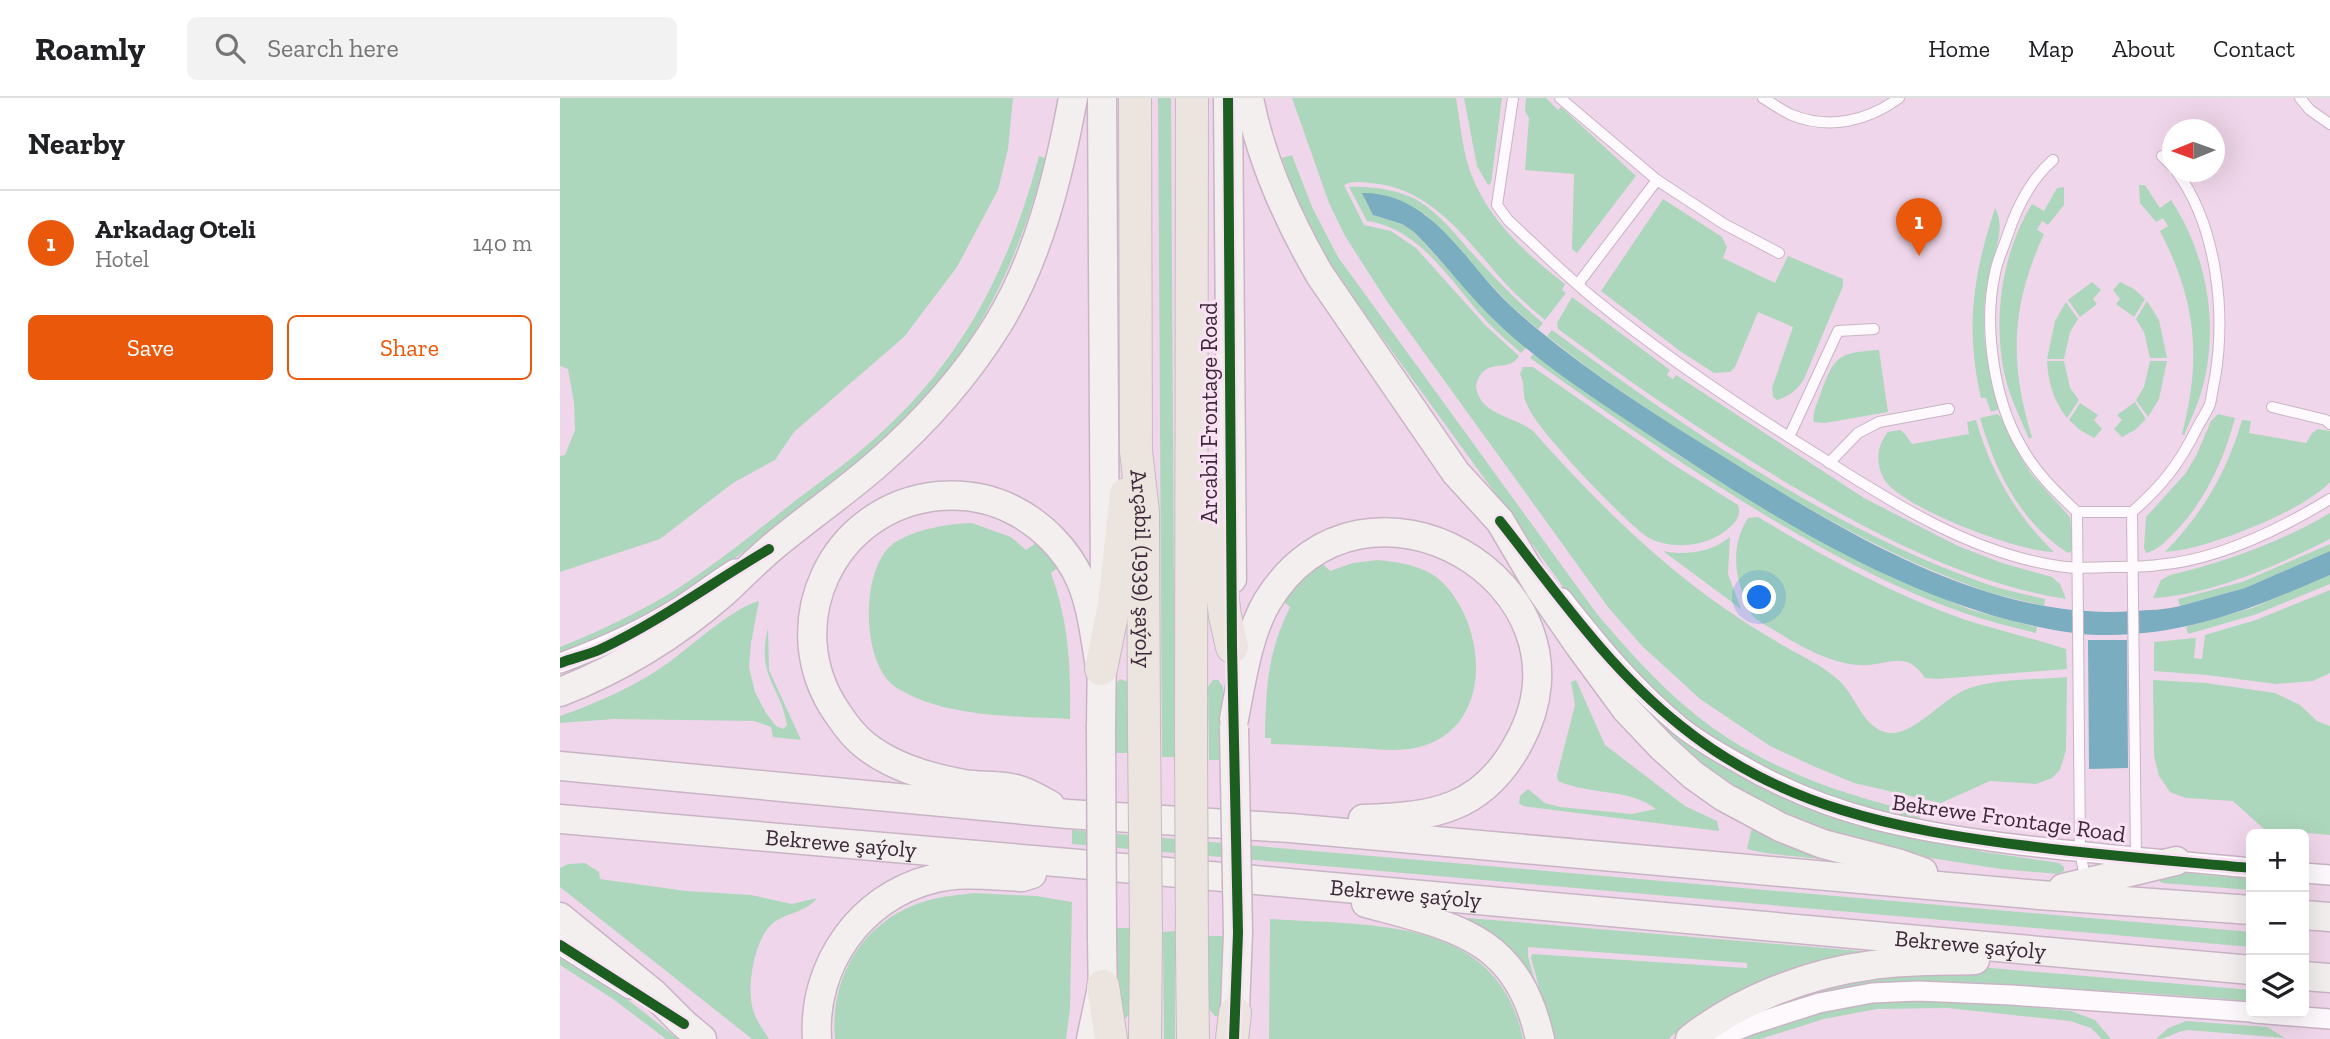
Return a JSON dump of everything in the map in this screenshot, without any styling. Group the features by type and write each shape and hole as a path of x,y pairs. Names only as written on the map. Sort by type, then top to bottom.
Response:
{"main road":[{"path":"560,692 628,661 721,595 769,549 877,465 924,420 964,372 998,323 1024,271 1046,211 1073,98"},
{"path":"1102,98 1105,575 1101,727 1104,1039"},
{"name":"Arçabil (1939) şaýoly","path":"1135,98 1136,451 1143,512 1145,1039"},
{"path":"1192,98 1193,1039"},
{"name":"Arcabil Frontage Road","path":"1228,98 1234,724"},
{"path":"1249,98 1260,143 1278,191 1302,245 1320,275 1456,473 1500,521 1539,587 1626,709 1693,775 1724,797 1780,827 1823,844 1897,863 1965,887"},
{"path":"1193,435 1206,469 1225,616 1232,647"},
{"path":"1101,669 1114,605 1124,506 1136,451"},
{"path":"1068,814 1020,790 962,784 915,772 885,759 865,745 849,730 831,703 815,666 812,635 816,597 841,549 874,517 906,501 958,495 980,498 1006,505 1029,518 1068,556 1080,579 1091,614 1101,669"},
{"path":"1235,1032 1238,933 1234,724 1247,657 1266,604 1294,566 1310,555 1339,540 1372,533 1437,540 1475,560 1514,600 1533,641 1536,694 1523,735 1510,759 1494,777 1462,803 1426,815 1350,819 1290,828"},
{"path":"560,766 1068,814 1290,828 2039,895 2086,890 2135,880 2176,861"},
{"name":"Bekrewe şaýoly","path":"560,819 2246,970"},
{"path":"817,1039 817,1000 824,976 837,949 866,916 886,901 933,878 955,875 1022,877 1068,863"},
{"path":"2135,880 2246,910"},
{"path":"1289,883 1446,925 1482,943 1506,964 1525,993 1540,1039"},
{"path":"2309,915 2330,917"},
{"path":"560,917 653,993 693,1032"},
{"path":"1690,1039 1719,1018 1777,991 1815,976 1872,965 1919,961 2121,958"},
{"path":"2309,976 2330,978"},
{"path":"1091,1039 1103,986"},
{"path":"1103,986 1111,1039"}],"street":[{"name":"Bekrewe Frontage Road","path":"1500,521 1624,674 1681,727 1764,779 1823,805 1931,833 2080,852 2135,880"},
{"path":"560,663 599,650 667,614 769,549"},
{"path":"2176,861 2246,868"},
{"path":"2309,873 2330,875"},
{"path":"560,944 693,1032"},
{"path":"1715,1039 1819,1003 1872,993 1918,991 1984,994 2246,1013"},
{"path":"2309,1017 2330,1019"}],"lane":[{"path":"1513,98 1497,205 1508,220 1596,301 1679,363 1829,463 1911,513 1951,532 2028,559 2078,568 2133,567 2172,563 2236,545 2278,527 2330,499"},
{"path":"1560,98 1657,180 1724,224 1779,253"},
{"path":"1763,98 1791,115 1818,122 1849,122 1882,110 1899,98"},
{"path":"2300,98 2309,110 2330,124"},
{"path":"2053,160 2037,175 2013,217 1994,273 1990,335 2005,407 2020,445 2048,485 2077,512 2132,512 2159,489 2184,454 2210,404 2220,336 2219,297 2215,269 2202,220 2184,182"},
{"path":"1578,284 1657,180"},
{"path":"1789,437 1838,331 1874,329"},
{"path":"2272,407 2326,420 2330,424"},
{"path":"1829,463 1858,433 1879,422 1949,409"},
{"path":"2077,512 2080,852 2086,890"},
{"path":"2132,512 2135,880"}],"green space":[{"path":"560,98 1013,98 1008,149 998,190 957,267 904,337 794,432 775,460 733,483 660,539 560,572 560,456 565,455 575,430 568,369 560,366"},
{"path":"1158,98 1171,98 1175,757 1162,757"},
{"path":"1213,98 1220,98 1220,513 1215,406"},
{"path":"1292,98 1456,98 1467,160 1476,186 1508,233 1565,284 1562,290 1566,293 1545,320 1510,288 1447,219 1430,205 1412,194 1392,187 1360,182 1344,185 1364,225 1391,231 1416,248 1487,327 1519,356 1509,364 1490,367 1480,376 1476,386 1483,403 1533,431 1623,525 1698,589 1836,678 1866,718 1880,730 1890,733 1909,728 1957,694 1979,685 2067,677 2066,750 2060,770 2052,778 2036,784 1990,781 1941,803 1854,783 1813,766 1770,746 1700,699 1642,646 1608,607 1386,300 1345,236 1329,203"},
{"path":"1464,98 1502,98 1491,183 1488,185 1477,166"},
{"path":"1526,98 1546,98 1558,110 1561,107 1636,176 1577,253 1572,249 1574,174 1525,170 1529,118 1525,111"},
{"path":"1292,155 1312,207 1338,257 1597,614 1642,664 1691,711 1744,748 1772,763 1832,788 1925,814 1914,821 1889,819 1761,771 1686,722 1652,692 1590,624 1331,267 1304,214 1282,158"},
{"path":"1039,156 1046,158 1034,200 1003,279 963,350 910,416 858,464 702,583 641,618 560,656 560,647 638,611 708,568 851,459 904,410 957,346 978,311 1013,237"},
{"path":"2139,185 2145,185 2160,208 2171,200 2194,246 2208,296 2210,322 2206,374 2184,435 2193,354 2188,306 2181,281 2160,231 2168,226 2163,218 2156,222 2140,203"},
{"path":"1349,187 1398,192 1422,203 1438,216 1506,290 1543,323 1538,329 1510,305 1425,214 1373,215 1402,224 1414,232 1495,321 1526,348 1521,353 1493,328 1421,247 1387,226 1367,221"},
{"path":"2064,187 2064,205 2048,225 2042,221 2037,230 2044,234 2033,260 2020,310 2017,359 2032,437 2029,439 2004,372 2000,329 2003,285 2013,243 2032,204 2044,211 2057,188"},
{"path":"1663,199 1722,237 1727,247 1723,258 1775,283 1788,256 1843,279 1843,286 1804,379 1789,395 1777,400 1773,397 1772,388 1793,327 1758,312 1735,367 1730,372 1714,373 1680,351 1601,291"},
{"path":"1995,208 2000,231 1984,305 1987,358 1999,409 1991,412 1986,398 1981,398 1973,348 1973,325 1981,256"},
{"path":"2092,282 2101,290 2093,299 2097,304 2080,317 2068,300"},
{"path":"2120,282 2145,299 2134,317 2116,304 2120,299 2113,290"},
{"path":"1572,297 1670,370 1667,375 1673,379 1676,375 1864,498 1958,546 2002,563 2052,577 2060,584 2066,599 1994,582 1924,555 1890,540 1762,468 1673,410 1558,329 1557,323"},
{"path":"2147,301 2159,320 2167,358 2150,358 2144,332 2136,319"},
{"path":"2066,302 2078,319 2070,332 2064,359 2047,359 2055,321"},
{"path":"1552,330 1704,437 1810,502 1921,558 1986,584 2045,599 2044,606 1993,593 1944,575 1878,546 1815,512 1700,443 1611,384 1547,336"},
{"path":"1879,350 1888,412 1825,423 1814,422 1816,405 1834,364 1845,355"},
{"path":"1533,354 1680,456 1822,542 1896,579 1971,610 2037,627 2036,633 1982,619 1937,603 1859,568 1809,541 1731,494 1586,398 1530,358"},
{"path":"2047,361 2064,361 2070,388 2079,400 2067,418 2052,391"},
{"path":"2150,361 2167,361 2159,399 2148,417 2136,400 2144,387"},
{"path":"1523,367 1533,367 1674,465 1738,505 1739,514 1735,522 1705,542 1686,545 1657,542 1638,530 1569,460 1540,425 1525,399 1520,374"},
{"path":"2135,402 2146,419 2135,430 2122,437 2114,429 2122,420 2117,415"},
{"path":"2080,403 2098,415 2094,420 2102,429 2094,438 2069,420"},
{"path":"1997,414 2005,421 2031,474 2070,517 2073,547 2071,552 2068,553 2051,541 2037,527 2023,511 2002,476 1980,418"},
{"path":"2218,414 2235,418 2210,483 2181,526 2161,545 2146,553 2146,517 2185,474 2211,421"},
{"path":"1976,420 1989,457 2006,491 2027,523 2054,552 2016,545 1939,516 1898,493 1882,476 1878,456 1881,443 1888,432 1900,430 1912,444 1969,434 1967,422"},
{"path":"2242,420 2251,421 2249,433 2306,443 2318,429 2330,431 2330,482 2299,505 2252,528 2203,545 2165,552 2191,522 2212,491 2229,457"},
{"path":"2330,513 2330,539 2310,549 2221,585 2175,596 2153,598 2161,580 2170,575 2253,550"},
{"path":"1758,517 1832,560 1909,598 1963,619 2066,649 2067,669 1925,678 1910,663 1894,661 1858,665 1835,661 1804,647 1756,619 1744,598 1736,568 1736,550 1748,518"},
{"path":"972,523 1011,537 1026,550 1036,543 1043,551 1048,547 1061,565 1051,573 1062,610 1068,645 1070,719 981,714 937,705 897,688 885,676 876,659 869,616 870,593 883,555 894,543 912,534 942,526"},
{"path":"1730,537 1728,574 1741,609 1663,551 1698,551 1715,546"},
{"path":"2330,544 2330,551 2245,588 2180,606 2178,599 2242,582"},
{"path":"1377,560 1428,572 1442,582 1457,600 1468,622 1476,671 1473,694 1463,715 1448,733 1426,745 1409,749 1271,744 1271,738 1265,738 1269,671 1282,624 1290,607 1281,600 1321,562 1330,571 1353,563"},
{"path":"2330,575 2330,584 2254,615 2188,634 2186,627 2252,608"},
{"path":"2330,590 2330,673 2313,681 2276,684 2154,671 2154,642 2196,638 2194,658 2202,659 2205,635 2256,620"},
{"path":"759,601 749,667 755,692 766,713 776,726 783,729 787,725 784,711 770,679 765,658 768,628 769,670 801,740 773,737 771,727 754,721 614,719 560,723 560,716 643,679 725,619"},
{"path":"1120,679 1128,682 1129,753 1115,753 1115,686"},
{"path":"1213,680 1218,680 1223,687 1223,760 1209,760 1208,687"},
{"path":"1576,680 1605,745 1685,806 1717,821 1719,831 1523,806 1519,803 1520,796 1528,789 1545,803 1560,807 1632,814 1656,809 1634,798 1558,781 1557,775 1575,705 1571,682"},
{"path":"2153,680 2206,683 2275,693 2300,705 2317,721 2330,726 2330,835 2309,833 2309,829 2264,829 2233,801 2186,798 2170,792 2159,776 2154,756"},
{"path":"1629,693 1876,829 1984,852 2059,863 2064,867 2064,871 2058,874 2001,869 1873,849 1818,834 1695,767"},
{"path":"1752,827 1828,860 1747,849"},
{"path":"1072,830 2246,932 2246,947 1072,844"},
{"path":"585,863 599,872 600,879 686,891 751,895 792,904 817,898 806,907 775,921 765,933 756,952 752,975 752,1005 769,1039 752,1039 560,887 560,868 568,864"},
{"path":"2163,871 2246,879 2246,890 2162,883 2157,879"},
{"path":"974,893 1036,896 1072,902 1070,1009 1066,1039 835,1039 838,994 845,973 868,936 885,921 904,910 932,899"},
{"path":"1468,918 1873,952 1743,991 1702,1012 1668,1039 1553,1039 1532,954 1747,968 1747,963 1528,947 1538,992 1466,922"},
{"path":"1270,919 1387,927 1424,935 1458,948 1487,969 1509,999 1523,1039 1269,1039"},
{"path":"1115,928 1130,928 1131,1011 1126,1018 1117,1015"},
{"path":"1175,931 1175,1039 1164,1039 1163,932"},
{"path":"1209,936 1223,936 1224,1009 1219,1016 1215,1016 1209,1009"},
{"path":"560,956 618,992 678,1039 666,1039 613,999 560,965"},
{"path":"1991,968 2246,990 2246,1001 2131,992 1917,985 1748,1018 1816,986 1917,969"},
{"path":"1946,999 2071,1011 2095,1020 2111,1039 2102,1039 2091,1028 2070,1021 1947,1008 1877,1009 1824,1019 1760,1039 1732,1039 1842,1004"},
{"path":"2186,1021 2267,1027 2285,1038 2188,1030 2156,1039 2168,1028"}],"water":[{"path":"1362,193 1384,195 1404,202 1422,213 1454,242 1497,292 1526,320 1604,380 1652,412 1867,541 1971,587 2025,602 2079,611 2133,611 2174,607 2245,588 2330,551 2330,575 2222,617 2166,630 2107,635 2070,632 2009,620 1913,587 1867,566 1777,517 1576,386 1495,320 1414,232 1402,224 1373,215"},
{"path":"2088,640 2127,640 2128,768 2089,769"}],"cycle path":[{"path":"1228,98 1232,647 1238,933 1234,1039"},
{"path":"1500,521 1584,629 1630,680 1681,726 1719,754 1759,777 1842,810 1929,831 2049,849 2246,868"},
{"path":"560,663 596,651 623,638 769,549"},
{"path":"560,945 684,1024"}],"place":[{"name":"Arkadag Oteli","path":"1919,256"}]}
